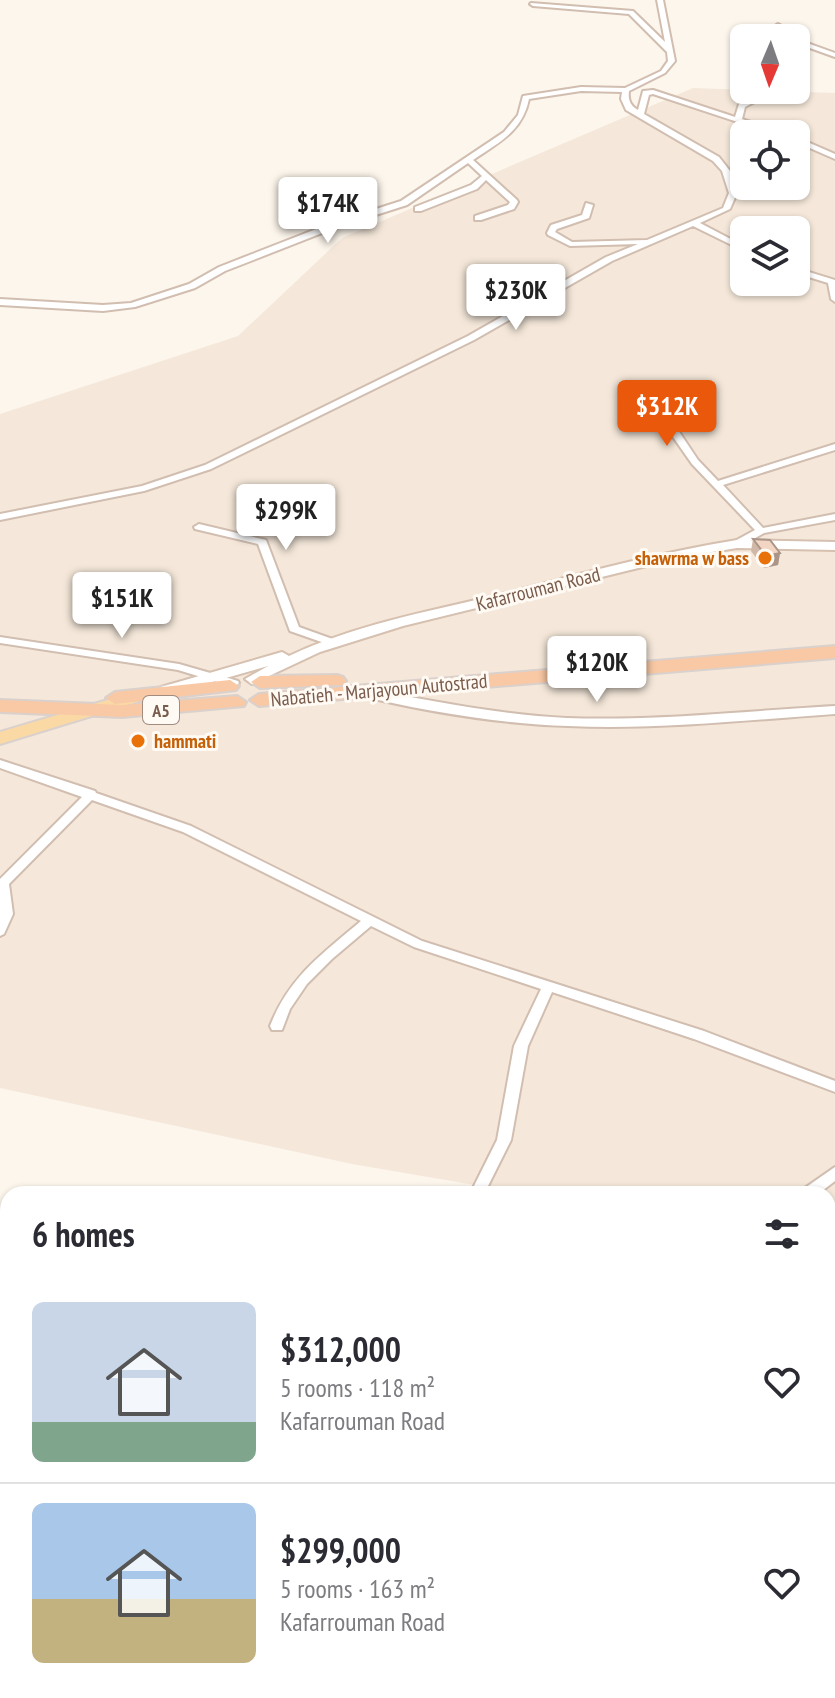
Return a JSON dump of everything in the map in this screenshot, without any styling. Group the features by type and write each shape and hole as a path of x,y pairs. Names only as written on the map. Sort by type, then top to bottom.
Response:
{"highway":[{"name":"Nabatieh - Marjayoun Autostrad","path":"0,693 131,698 835,642"},
{"name":"Nabatieh - Marjayoun Autostrad","path":"0,706 84,710 175,709 241,687 358,692 835,652"}],"main road":[{"name":"Kafarrouman Road","path":"241,687 315,649 334,643 623,568 737,544 835,546"},
{"path":"241,687 315,649"},
{"path":"0,738 131,698"}],"street":[{"path":"0,302 103,308 159,298 332,226 404,203 516,125 526,98 581,89 626,90 669,68 671,52 660,0"},
{"path":"533,4 631,12 671,52"},
{"path":"810,45 835,55"},
{"path":"0,517 144,488 220,462 479,334 592,267 731,205 733,193 726,171 709,154 626,104 626,90"},
{"path":"640,115 649,92 738,120 742,106 746,104"},
{"path":"810,145 835,157"},
{"path":"469,160 510,196 514,204 478,218"},
{"path":"418,209 474,187 486,176"},
{"path":"589,205 586,216 554,227 551,233 572,244 649,241"},
{"path":"693,223 730,242"},
{"path":"810,275 834,283 835,299"},
{"path":"650,385 668,403 669,424 695,462 761,531"},
{"path":"717,484 835,447"},
{"path":"737,544 761,531 835,517"},
{"path":"199,527 262,542 294,629 334,643"},
{"path":"0,640 179,667 241,687"},
{"path":"358,692 489,714 565,722 634,722 835,710"},
{"path":"0,764 91,794 218,843 368,922 418,944 731,1046 835,1087"},
{"path":"0,931 7,914 3,883 91,794"},
{"path":"277,1026 294,989 316,965 368,922"},
{"path":"481,1186 504,1140 521,1046 549,985"},
{"path":"818,1186 835,1173"}],"shaded area":[{"path":"693,88 730,89 730,104 810,104 810,92 835,93 835,1186 480,1186 352,1164 0,1088 0,414 238,336 342,238"}],"building":[{"path":"753,539 770,540 780,553 766,556"}],"place":[{"name":"shawrma w bass","path":"765,558"},
{"name":"hammati","path":"138,741"}]}
